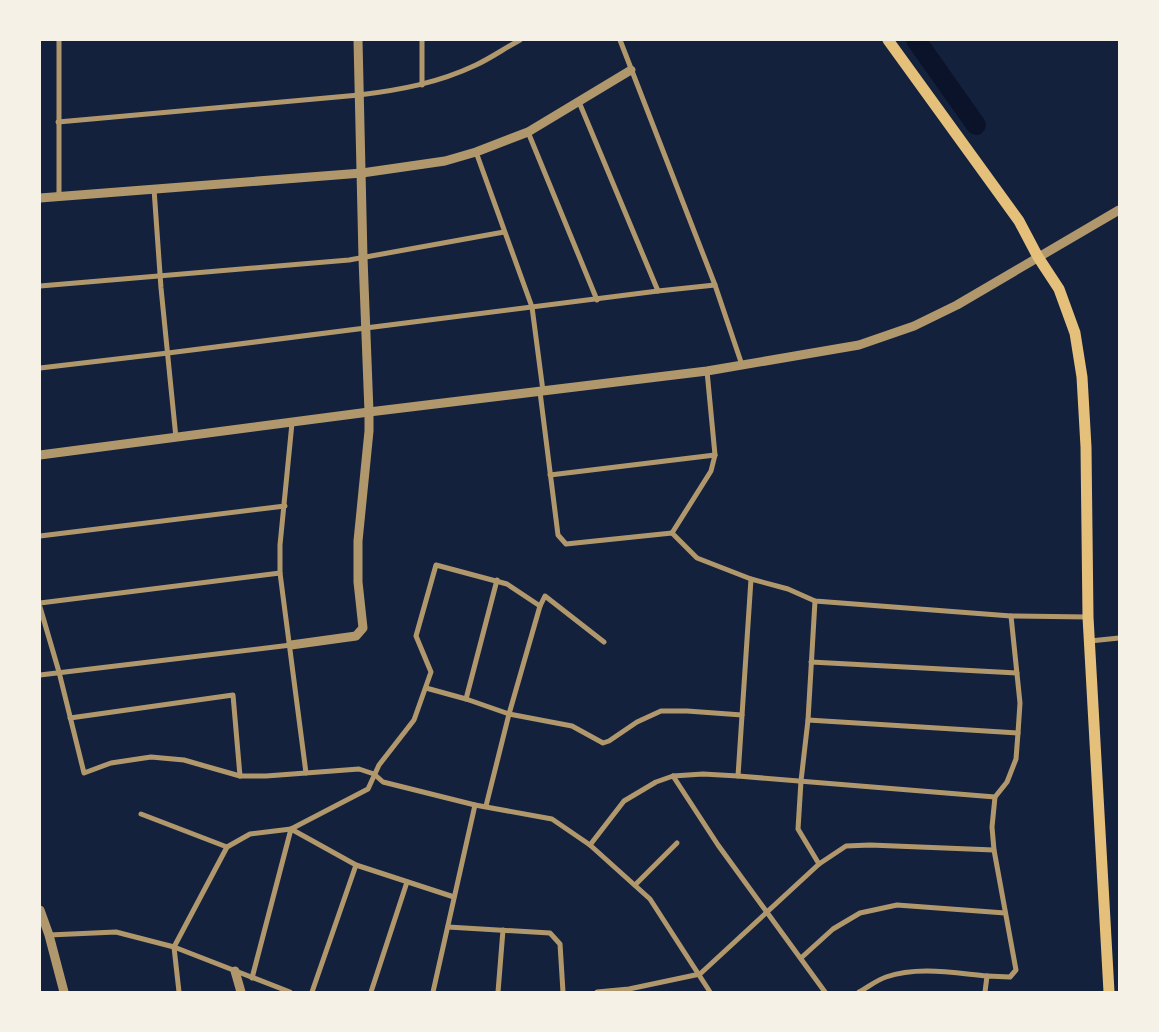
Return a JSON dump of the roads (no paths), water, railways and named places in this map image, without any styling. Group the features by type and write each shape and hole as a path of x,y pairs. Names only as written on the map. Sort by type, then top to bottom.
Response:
{"highway":[{"path":"888,40 1018,221 1058,289 1075,333 1082,377 1086,447 1089,641 1109,992"}],"street":[{"path":"59,40 59,197"},
{"path":"40,675 356,636 363,628 358,582 358,541 369,430 369,412 358,40"},
{"path":"422,40 422,85"},
{"path":"58,122 359,95 422,85 476,65 520,40"},
{"path":"620,40 715,286 742,365"},
{"path":"40,198 362,172 445,161 476,152 528,132 631,70"},
{"path":"579,102 658,291"},
{"path":"528,132 597,300"},
{"path":"476,152 532,307 558,536 566,544 672,533 698,558 750,579 788,589 815,601 1011,616 1088,616"},
{"path":"154,189 162,276 161,288 176,438"},
{"path":"40,455 369,412 707,371 799,357 859,345 914,326 957,305 1119,210"},
{"path":"40,286 349,260 504,232"},
{"path":"40,368 658,291 715,286"},
{"path":"672,533 711,471 715,455 707,371"},
{"path":"292,423 280,545 280,573 291,645 306,773"},
{"path":"550,475 715,455"},
{"path":"40,536 285,506"},
{"path":"179,992 174,947 227,847 250,834 291,829 368,789 380,765 414,720 431,672 416,636 436,565 508,584 540,606"},
{"path":"280,573 40,605 84,773 111,763 151,757 184,760 240,776 266,776 359,769 374,774 383,782 476,804 552,819 590,845 650,899 710,992"},
{"path":"738,776 750,579"},
{"path":"466,699 497,580"},
{"path":"486,806 509,714 540,606 545,596 604,642"},
{"path":"815,601 808,720 800,781 798,829 819,864"},
{"path":"859,992 884,977 903,972 922,971 1010,977 1016,970 994,850 992,827 995,797 1008,782 1016,758 1020,703 1011,616"},
{"path":"1089,641 1119,638"},
{"path":"811,662 1017,673"},
{"path":"426,688 509,714 572,726 603,743 637,722 661,711 687,710 742,715"},
{"path":"70,718 233,695 240,776"},
{"path":"808,720 1018,733"},
{"path":"590,845 624,801 656,782 673,776 703,774 738,776 995,797"},
{"path":"673,776 718,845 825,992"},
{"path":"433,992 476,804"},
{"path":"141,814 227,847"},
{"path":"291,829 356,865 454,897"},
{"path":"252,978 291,829"},
{"path":"635,885 677,843"},
{"path":"597,992 630,990 700,974 819,864 846,846 870,845 994,850"},
{"path":"312,992 356,865"},
{"path":"371,992 406,882"},
{"path":"801,958 833,929 860,913 897,905 1006,913"},
{"path":"40,910 44,936 64,992"},
{"path":"448,927 550,933 560,944 562,992"},
{"path":"498,992 503,930"},
{"path":"44,936 116,932 174,947 290,992"},
{"path":"235,971 240,992"},
{"path":"985,992 987,976"}],"waterway":[{"path":"916,40 976,125"}]}
